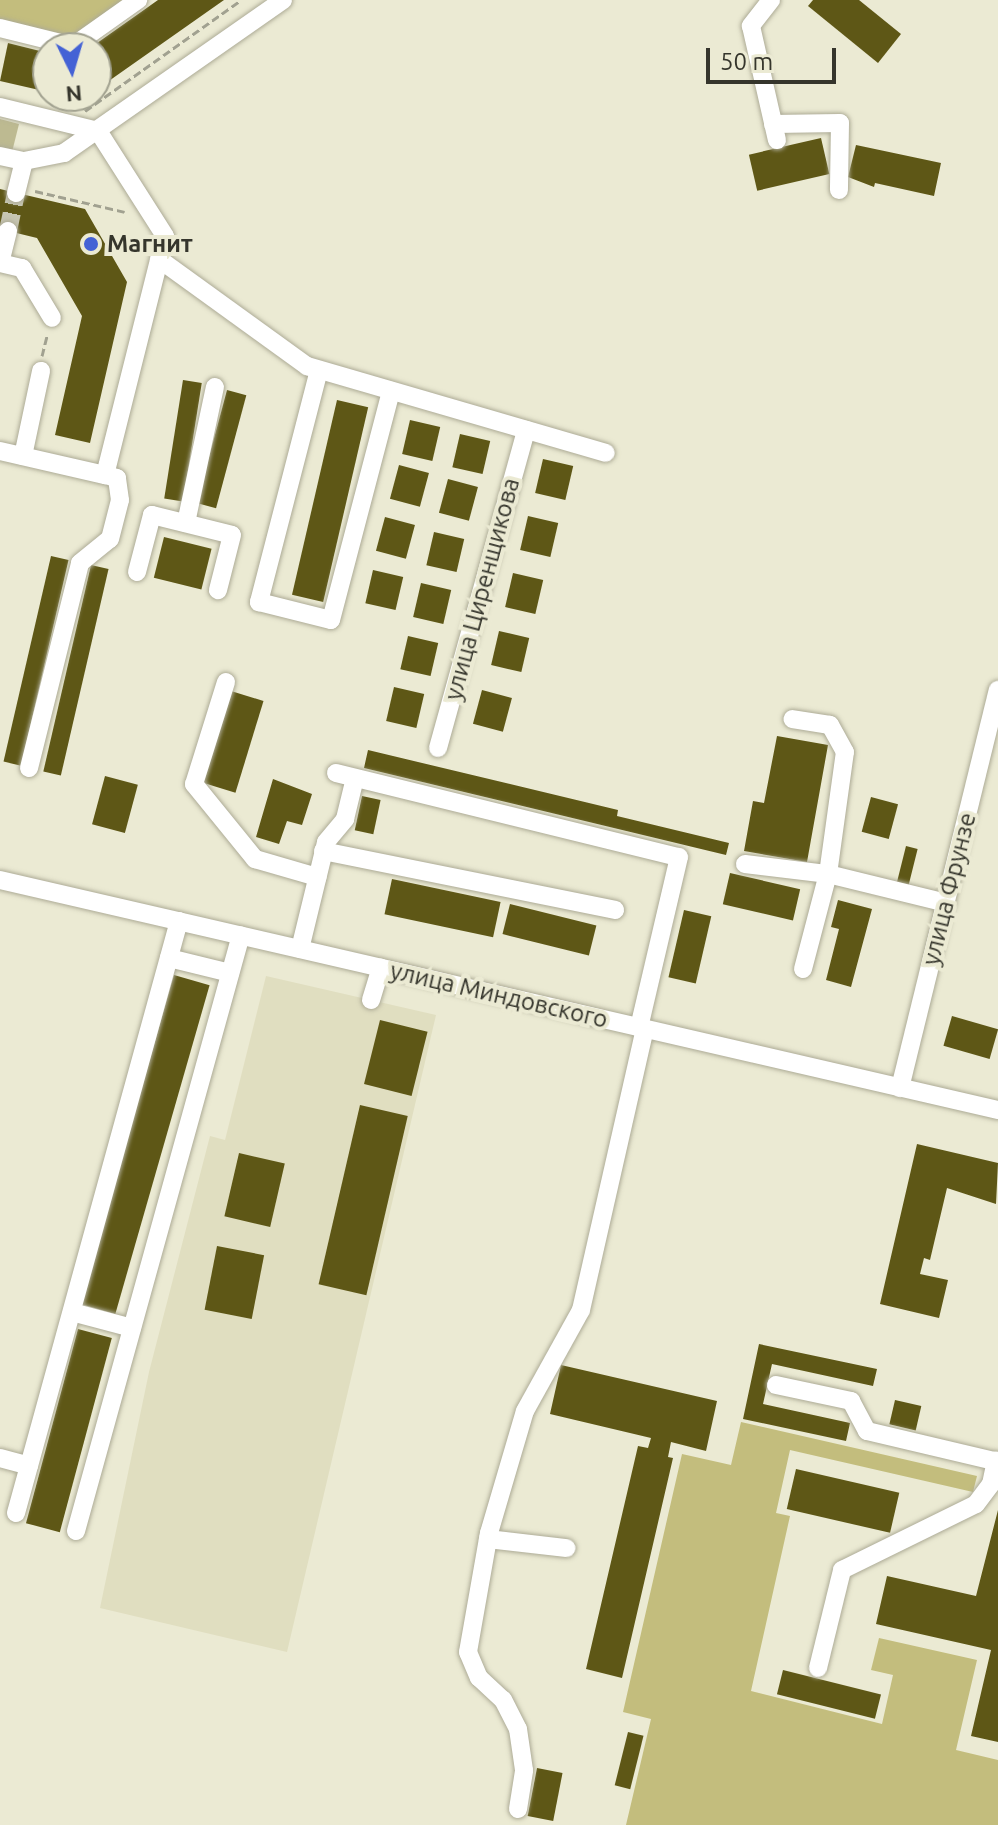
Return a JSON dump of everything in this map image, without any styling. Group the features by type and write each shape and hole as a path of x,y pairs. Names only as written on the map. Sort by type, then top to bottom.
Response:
{"street":[{"path":"0,28 73,46 138,0"},
{"path":"0,156 24,161 64,153 283,0"},
{"path":"771,0 751,26 775,132 840,123 839,190"},
{"path":"0,107 98,131 165,236 105,475"},
{"path":"17,190 24,161"},
{"path":"8,231 0,263 22,268 50,326"},
{"path":"159,259 307,366 606,453"},
{"path":"23,456 41,366"},
{"path":"319,370 259,602 331,620 391,391"},
{"path":"186,523 215,387"},
{"name":"улица Циренщикова","path":"438,748 526,430"},
{"path":"0,451 117,478 120,500 110,539 80,563 29,768"},
{"path":"137,572 152,515 232,535 218,590"},
{"path":"110,539 143,547"},
{"path":"226,682 194,784 255,859 317,877"},
{"name":"улица Фрунзе","path":"900,1088 998,690"},
{"path":"792,719 830,725 845,752 828,874 803,969"},
{"path":"300,949 323,851 345,819 346,776 679,857 581,1310 525,1411 488,1539 468,1652 479,1678 503,1700 518,1729 524,1770 518,1809"},
{"path":"323,851 615,910"},
{"path":"745,864 804,875 828,874 946,903"},
{"name":"улица Миндовского","path":"0,880 998,1110"},
{"path":"16,1513 179,921"},
{"path":"76,1531 241,935"},
{"path":"169,958 230,973"},
{"path":"371,1000 381,968"},
{"path":"72,1312 132,1328"},
{"path":"776,1385 851,1401 867,1431 997,1462 991,1484 976,1504 842,1570 818,1668"},
{"path":"0,1458 29,1466"},
{"path":"488,1539 566,1548"}],"path":[{"path":"112,92 241,0"},
{"path":"17,190 125,212"},
{"path":"41,366 50,326"}],"shaded area":[{"path":"0,0 125,0 81,32 37,32 0,23"},
{"path":"0,119 19,124 12,152 0,149"},
{"path":"266,976 436,1015 287,1652 100,1608 149,1372 210,1136 225,1140"},
{"path":"741,1422 977,1476 973,1492 790,1450 776,1513 790,1516 751,1691 882,1724 893,1675 871,1670 879,1638 977,1660 956,1750 998,1760 998,1825 626,1825 651,1719 623,1712 682,1454 731,1465"}],"building":[{"path":"158,0 224,0 112,79 112,32"},
{"path":"813,0 859,0 901,34 878,63 808,6"},
{"path":"8,43 32,49 32,88 0,81"},
{"path":"821,138 829,174 757,191 749,155"},
{"path":"856,145 941,163 934,196 875,183 874,187 848,177"},
{"path":"0,189 85,209 127,282 90,443 55,435 82,316 37,238 0,229"},
{"path":"183,380 202,383 183,501 164,499"},
{"path":"227,390 246,395 216,508 197,503"},
{"path":"337,400 368,407 323,602 292,595"},
{"path":"410,420 440,427 432,461 402,454"},
{"path":"460,434 490,441 483,474 452,467"},
{"path":"543,459 573,466 565,500 535,493"},
{"path":"399,465 429,473 420,507 390,499"},
{"path":"448,479 478,487 469,521 439,513"},
{"path":"528,516 558,523 550,557 520,550"},
{"path":"385,517 415,525 406,559 376,551"},
{"path":"434,532 464,539 457,572 426,565"},
{"path":"164,537 212,549 201,590 154,578"},
{"path":"51,556 69,560 21,766 4,762"},
{"path":"91,565 109,569 61,776 43,772"},
{"path":"373,570 403,577 396,610 365,603"},
{"path":"513,573 543,580 535,614 505,607"},
{"path":"421,583 451,590 443,624 413,617"},
{"path":"499,631 529,638 521,672 491,665"},
{"path":"408,636 438,643 431,676 400,669"},
{"path":"394,687 424,694 416,728 386,721"},
{"path":"482,690 512,698 503,732 473,724"},
{"path":"231,691 264,701 235,793 203,783"},
{"path":"777,736 828,745 807,862 744,851 753,801 764,803"},
{"path":"368,750 618,810 617,816 729,843 726,855 364,768"},
{"path":"105,776 138,785 125,833 92,824"},
{"path":"273,779 312,794 302,825 287,821 279,844 256,837"},
{"path":"362,796 381,800 373,834 355,830"},
{"path":"871,797 898,804 889,839 862,832"},
{"path":"906,846 918,849 908,886 897,883"},
{"path":"730,873 800,889 793,920 723,904"},
{"path":"392,879 501,902 493,937 385,914"},
{"path":"838,900 872,909 851,987 826,980 839,929 831,927"},
{"path":"510,904 596,926 589,956 503,934"},
{"path":"684,910 711,916 696,984 668,977"},
{"path":"174,975 210,985 115,1314 80,1304"},
{"path":"952,1016 998,1029 990,1059 943,1046"},
{"path":"380,1020 428,1032 412,1096 364,1084"},
{"path":"360,1105 408,1116 366,1295 319,1284"},
{"path":"917,1144 998,1163 996,1204 947,1188 930,1260 924,1258 920,1274 948,1280 939,1318 880,1304"},
{"path":"239,1153 285,1164 270,1227 224,1216"},
{"path":"217,1246 264,1255 252,1319 205,1310"},
{"path":"78,1329 112,1338 60,1532 26,1523"},
{"path":"759,1344 877,1369 873,1386 772,1364 763,1404 850,1423 846,1441 743,1419"},
{"path":"561,1365 717,1401 706,1451 671,1442 668,1457 673,1458 622,1678 586,1669 638,1446 648,1448 651,1438 550,1414"},
{"path":"895,1400 921,1406 916,1430 889,1424"},
{"path":"796,1469 899,1493 890,1533 787,1509"},
{"path":"998,1510 998,1742 971,1736 991,1650 876,1624 887,1576 976,1596"},
{"path":"783,1670 881,1694 875,1719 777,1694"},
{"path":"628,1732 644,1736 630,1789 615,1785"},
{"path":"537,1768 563,1773 553,1821 528,1816"}],"tunnel":[{"path":"8,231 16,193"}],"place":[{"name":"Магнит","path":"91,244"}]}
